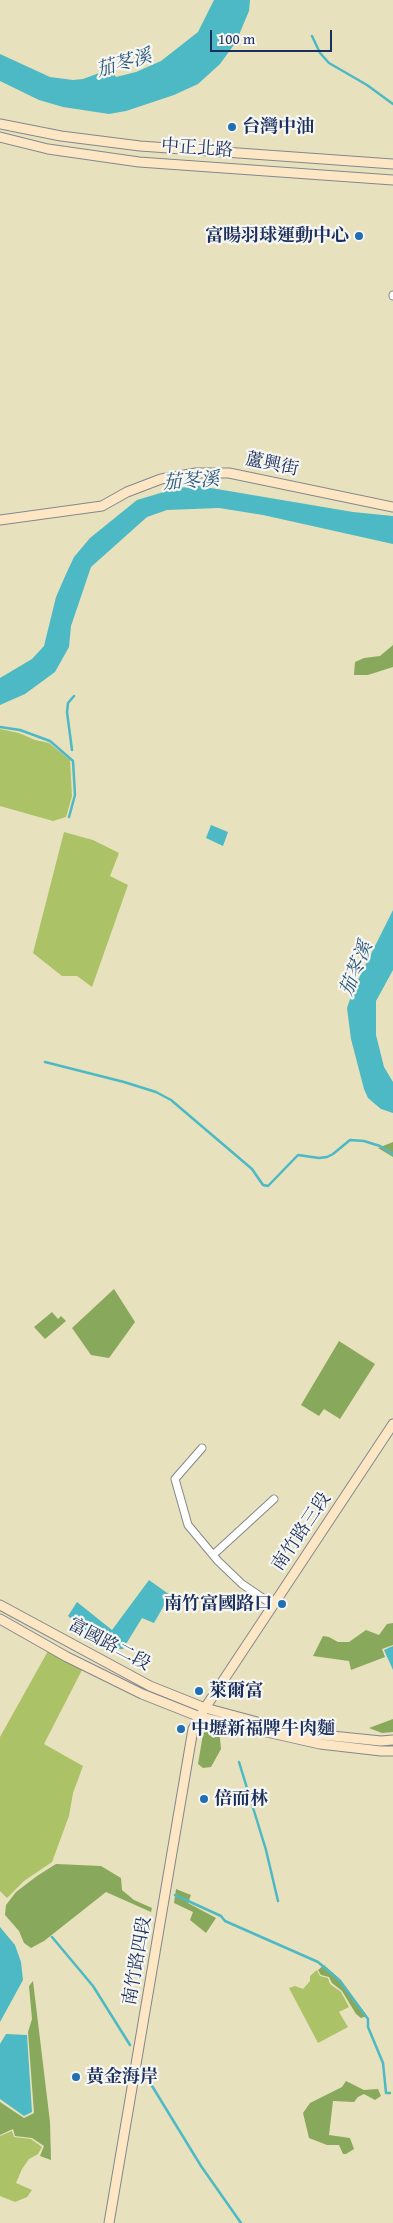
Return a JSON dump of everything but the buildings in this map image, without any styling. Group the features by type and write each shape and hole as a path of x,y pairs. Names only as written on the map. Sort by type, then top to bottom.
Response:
{"street":[{"name":"中正北路","path":"0,124 61,136 140,146 393,164"},
{"name":"中正北路","path":"0,138 48,149 139,162 393,180"},
{"name":"蘆興街","path":"0,520 102,506 127,492 161,478 196,473 229,473 393,507"},
{"name":"南竹路三段","path":"205,1708 393,1424"},
{"path":"202,1448 174,1480 188,1525 213,1555 242,1584 273,1605"},
{"path":"213,1555 274,1499"},
{"name":"富國路二段","path":"0,1605 150,1686 205,1708 322,1736 382,1741 393,1740"},
{"name":"富國路二段","path":"0,1620 66,1657 142,1694 200,1717 320,1744 381,1752 393,1751"},
{"name":"南竹路四段","path":"109,2223 193,1729 205,1708"}],"green space":[{"path":"393,645 393,667 368,675 354,675 355,662 364,658 380,656"},
{"path":"0,729 49,743 70,760 72,796 66,817 53,821 0,806"},
{"path":"64,832 93,840 119,853 110,876 128,885 92,987 77,976 62,976 33,953"},
{"path":"393,1142 393,1157 378,1148"},
{"path":"114,1289 135,1322 109,1358 91,1355 72,1328"},
{"path":"52,1312 58,1319 61,1316 66,1321 45,1339 34,1327"},
{"path":"339,1341 375,1364 340,1419 324,1409 319,1416 301,1405"},
{"path":"393,1623 393,1645 382,1649 385,1657 351,1670 349,1661 313,1656 323,1636 338,1642 349,1642 366,1630 379,1635 387,1624"},
{"path":"48,1651 82,1670 44,1744 83,1766 73,1793 69,1816 52,1862 24,1881 7,1898 0,1891 0,1737"},
{"path":"393,1719 393,1732 382,1733 369,1728"},
{"path":"207,1728 214,1728 220,1738 221,1749 211,1767 203,1768 198,1764 203,1734"},
{"path":"56,1864 101,1866 121,1878 122,1890 134,1900 152,1908 151,1912 106,1892 44,1941 31,1948 24,1943 19,1931 5,1915 6,1905 16,1892"},
{"path":"176,1889 191,1895 188,1903 216,1918 206,1933 190,1920 193,1912 174,1903"},
{"path":"324,1965 341,1980 367,2016 361,2018 356,2014 342,1991 332,1983 329,1977 321,1975 318,1970"},
{"path":"317,1970 320,1976 328,1978 330,1984 341,1992 349,2007 339,2012 348,2027 318,2043 289,1988 295,1986 303,1989 310,1981 310,1976"},
{"path":"33,1981 50,2122 51,2160 40,2156 44,2146 32,2138 15,2136 13,2129 0,2135 0,2102 24,2118 34,2113 28,2032 32,2019 29,1986"},
{"path":"346,2081 364,2090 378,2089 381,2096 375,2100 364,2094 354,2102 333,2101 329,2135 350,2138 354,2149 343,2154 339,2145 327,2145 309,2138 303,2113 310,2103 342,2087"},
{"path":"12,2131 14,2137 31,2139 42,2147 38,2154 29,2159 16,2183 32,2190 27,2197 15,2202 0,2196 0,2136"}],"water":[{"path":"214,0 250,0 249,11 236,42 220,64 198,84 174,95 126,111 109,114 63,107 39,100 0,81 0,54 50,77 73,80 83,79 110,69 116,77 136,72 161,61 198,32"},
{"path":"199,486 353,512 393,516 393,544 263,515 219,508 167,510 147,517 91,567 71,626 69,647 55,672 25,694 0,705 0,678 32,659 44,646 56,597 74,557 90,538 137,500 177,488"},
{"path":"211,825 228,832 223,846 206,838"},
{"path":"393,910 393,970 376,1001 376,1035 384,1067 393,1082 393,1113 381,1109 368,1098 364,1089 351,1039 347,1008 353,990"},
{"path":"149,1580 170,1595 154,1623 142,1618 123,1649 107,1649 68,1616 77,1602 112,1630"},
{"path":"393,1646 393,1670 384,1650"},
{"path":"0,1927 15,1945 21,1962 23,1980 0,2022"},
{"path":"6,2034 27,2035 32,2112 24,2116 0,2099 0,2044"}],"waterway":[{"path":"312,36 320,53 329,63 367,85 393,104"},
{"path":"72,750 67,712 68,703 74,696"},
{"path":"0,727 20,730 50,741 73,761 75,795 69,817"},
{"path":"45,1062 124,1082 156,1092 171,1100 252,1169 263,1185 268,1186 298,1155 319,1158 327,1157 350,1140 364,1141 380,1146 393,1154"},
{"path":"239,1762 266,1850 278,1901"},
{"path":"175,1895 221,1916 225,1921 318,1962 339,1980 368,2019 368,2027 383,2063 386,2093 390,2093"},
{"path":"52,1937 93,1986 130,2045"},
{"path":"145,2071 150,2077 149,2081 201,2166 241,2223"}],"place":[{"name":"台灣中油","path":"232,127"},
{"name":"富暘羽球運動中心","path":"359,236"},
{"name":"南竹富國路口","path":"282,1604"},
{"name":"萊爾富","path":"199,1691"},
{"name":"中壢新福牌牛肉麵","path":"181,1729"},
{"name":"倍而林","path":"204,1799"},
{"name":"黃金海岸","path":"76,2077"}],"water label":[{"name":"茄苳溪","path":"124,64"},
{"name":"茄苳溪","path":"191,482"},
{"name":"茄苳溪","path":"357,969"}]}
